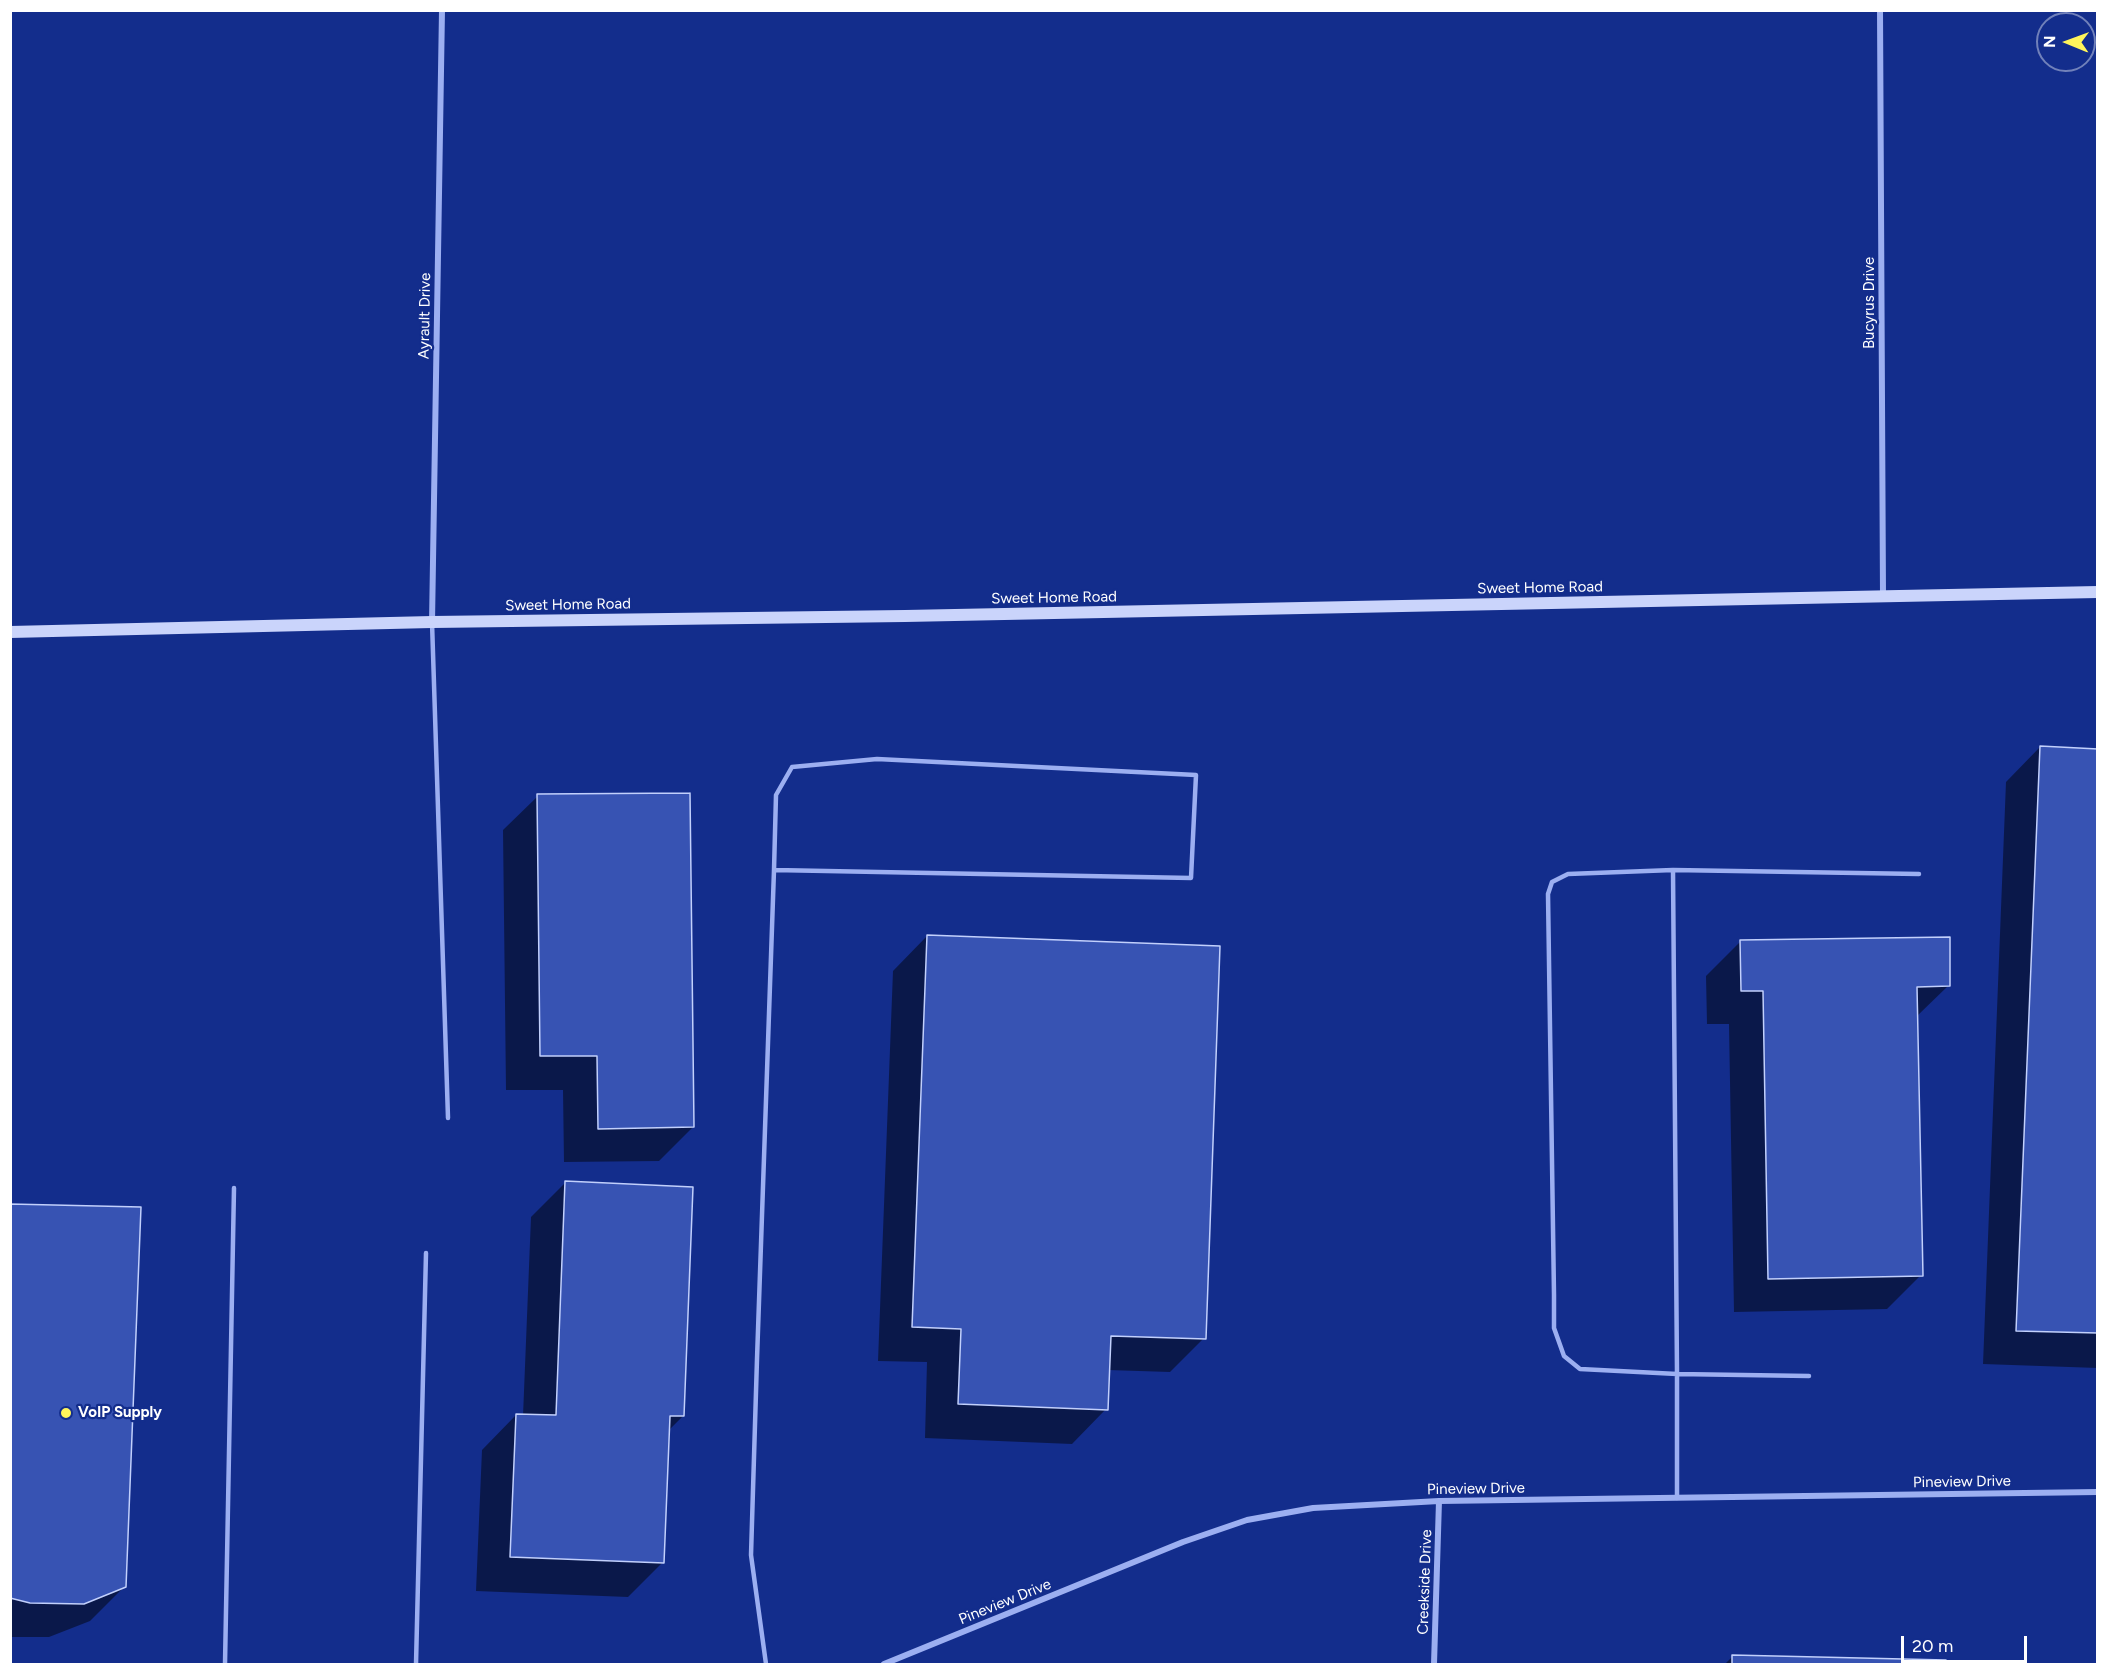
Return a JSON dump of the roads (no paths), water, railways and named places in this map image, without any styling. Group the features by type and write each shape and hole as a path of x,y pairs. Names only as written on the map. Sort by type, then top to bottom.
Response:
{"main road":[{"name":"Sweet Home Road","path":"10,632 432,622 905,616 2097,592"}],"street":[{"name":"Ayrault Drive","path":"432,622 442,10"},
{"name":"Bucyrus Drive","path":"1880,10 1883,596"},
{"name":"Pineview Drive","path":"884,1665 1183,1542 1247,1520 1313,1508 1439,1501 2097,1492"},
{"name":"Creekside Drive","path":"1434,1665 1439,1501"}],"lane":[{"path":"432,622 448,1118"},
{"path":"766,1665 751,1555 776,795 792,767 877,759 1196,775 1191,878 774,870"},
{"path":"1673,870 1677,1498"},
{"path":"1809,1376 1677,1374 1580,1369 1564,1356 1554,1328 1548,894 1552,882 1568,874 1673,870 1919,874"},
{"path":"225,1665 234,1188"},
{"path":"416,1665 426,1253"}],"place":[{"name":"VoIP Supply","path":"66,1413"}]}
